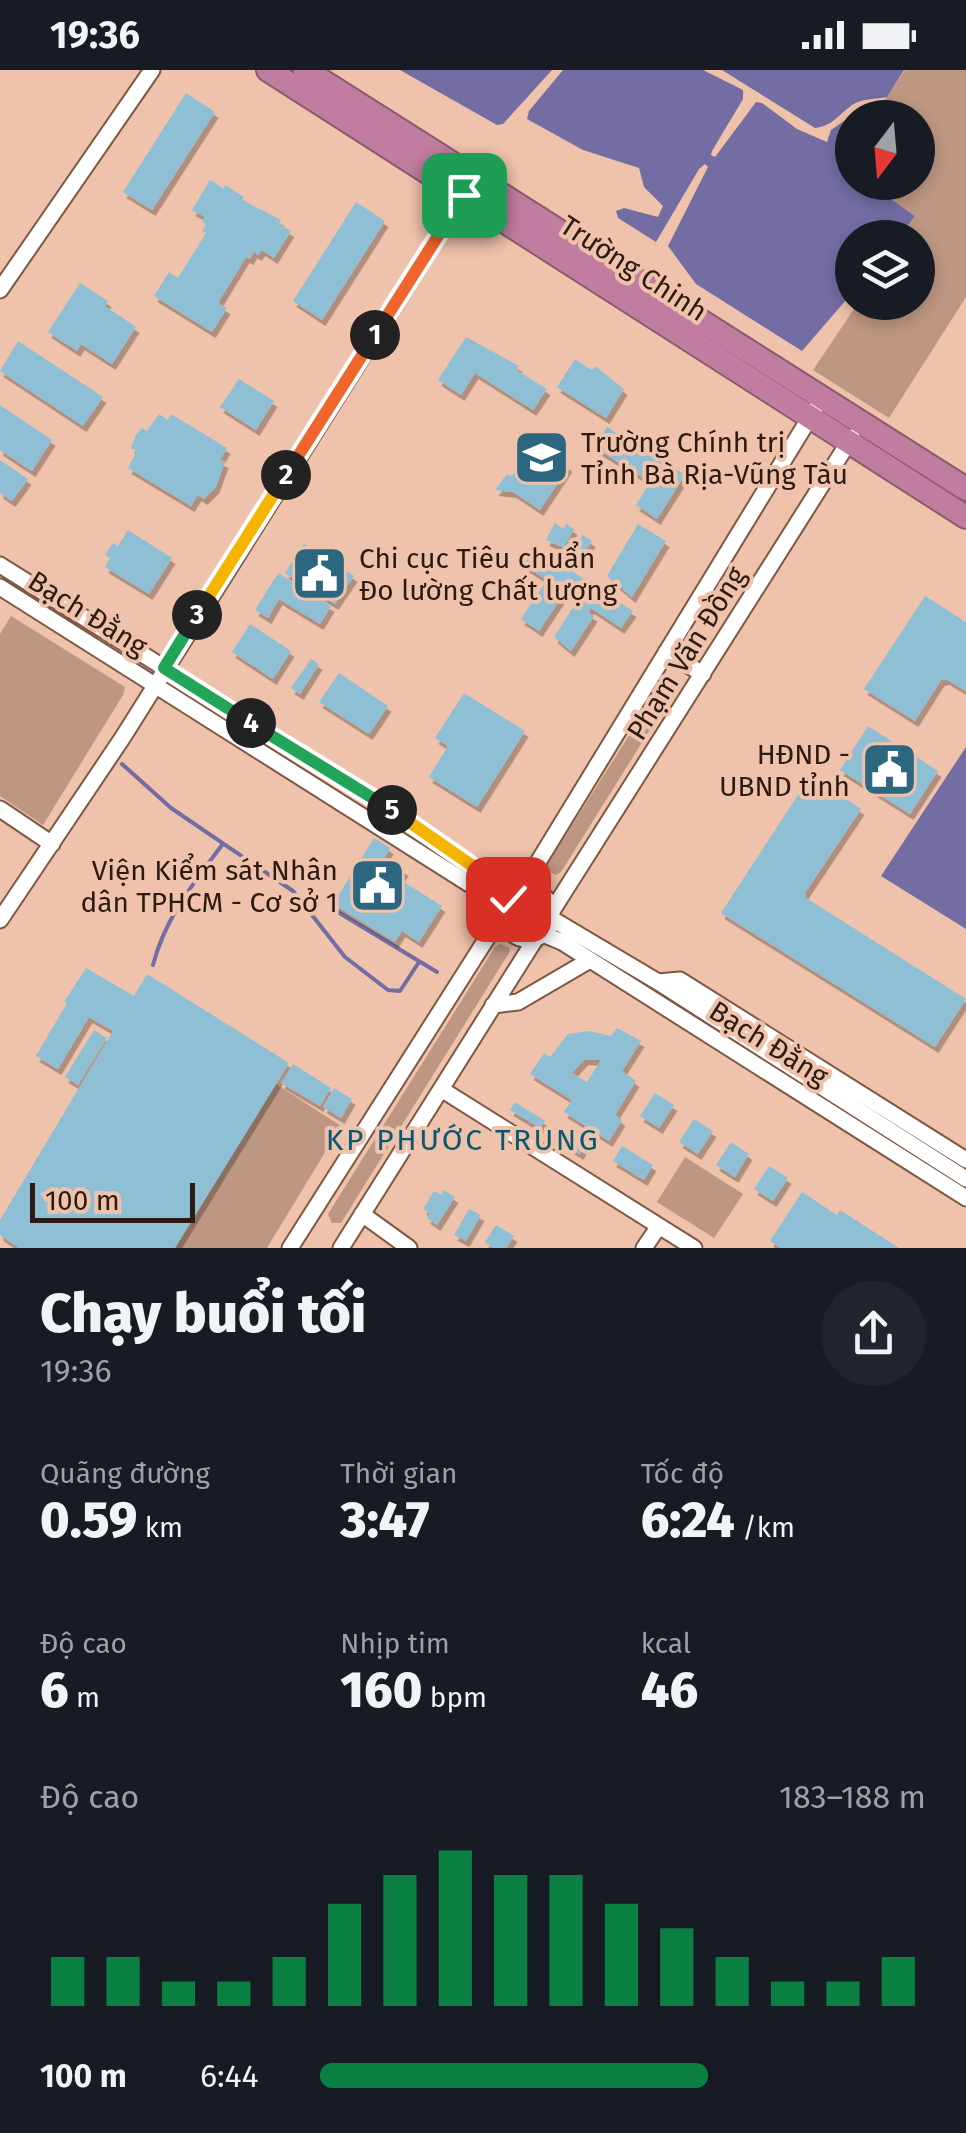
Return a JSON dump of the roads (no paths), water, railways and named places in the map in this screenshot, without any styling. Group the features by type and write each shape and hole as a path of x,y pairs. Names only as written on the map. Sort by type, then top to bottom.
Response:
{"highway":[{"name":"Trường Chinh","path":"268,70 464,195 816,407"},
{"name":"Trường Chinh","path":"305,70 855,432 966,517"},
{"name":"Trường Chinh","path":"855,432 966,489"}],"street":[{"path":"0,290 152,70"},
{"path":"0,920 464,195"},
{"name":"Phạm Văn Đồng","path":"293,1247 816,407"},
{"name":"Phạm Văn Đồng","path":"552,915 855,432"},
{"name":"Bạch Đằng","path":"0,565 392,810 510,901"},
{"name":"Bạch Đằng","path":"0,587 510,901"},
{"path":"666,652 703,674"},
{"path":"0,809 52,844"},
{"path":"340,1248 493,1005 539,936 552,915 545,896 538,892 510,901 503,922 512,935 528,940 539,936"},
{"name":"Bạch Đằng","path":"552,915 918,1158 966,1198"},
{"name":"Bạch Đằng","path":"539,936 590,960 918,1158 966,1179"},
{"path":"493,1005 518,1002 590,960"},
{"name":"Bạch Đằng","path":"658,982 680,980 966,1160"},
{"path":"441,1089 692,1247"},
{"path":"362,1214 409,1248"},
{"path":"644,1248 660,1226"}],"waterway":[{"path":"122,764 171,808 293,891 345,957 388,990 400,991 419,962"},
{"path":"153,965 172,917 222,845"},
{"path":"331,908 437,972"}],"place":[{"name":"Trường Chính trị Tỉnh Bà Rịa-Vũng Tàu","path":"542,458"},
{"name":"Chi cục Tiêu chuẩn Đo lường Chất lượng","path":"320,574"},
{"name":"HĐND - UBND tỉnh","path":"889,770"},
{"name":"Viện Kiểm sát Nhân dân TPHCM - Cơ sở 1","path":"377,886"}],"district":[{"name":"KP PHƯỚC TRUNG","path":"463,1140"}]}
